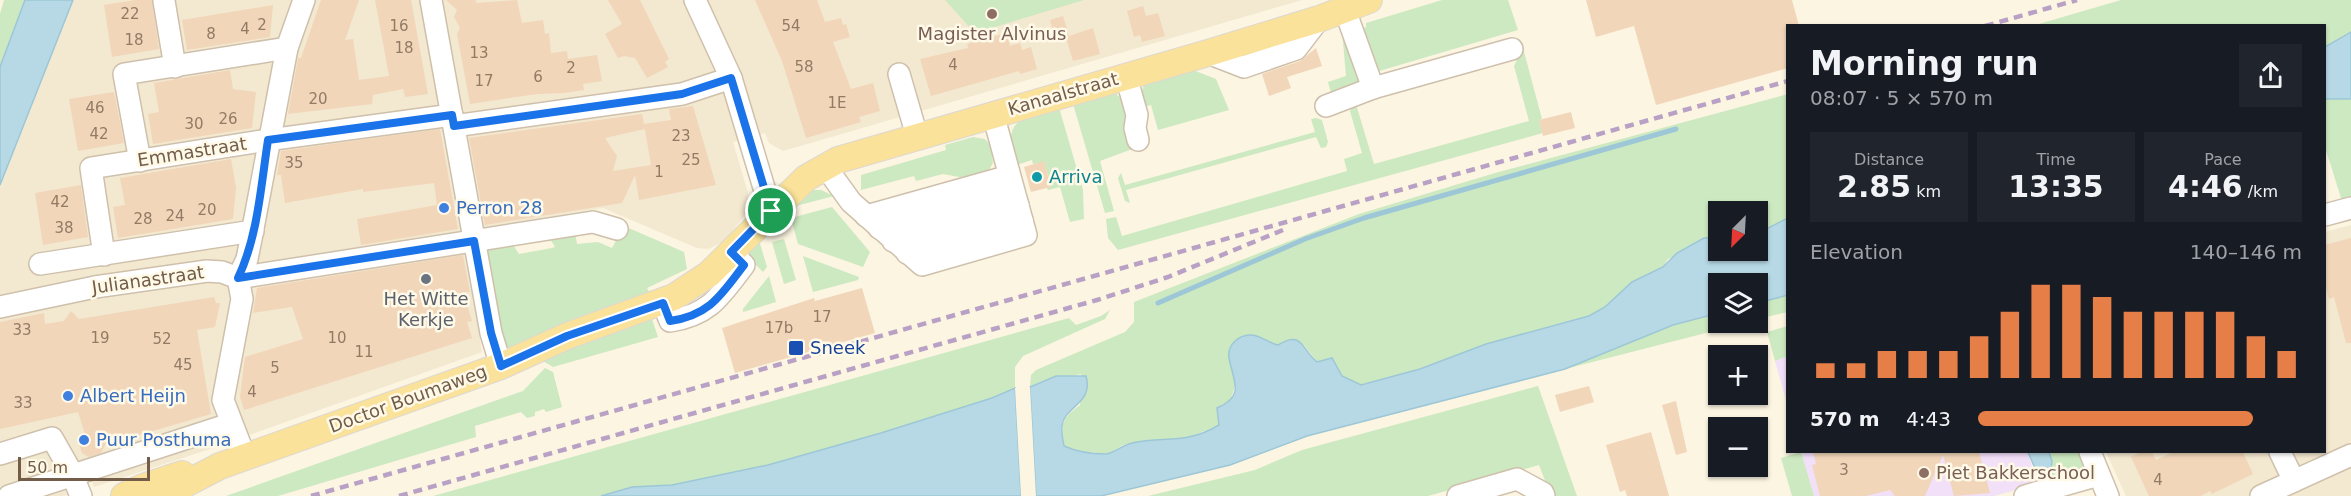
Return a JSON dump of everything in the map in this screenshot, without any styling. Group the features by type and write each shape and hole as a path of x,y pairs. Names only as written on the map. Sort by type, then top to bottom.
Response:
{"main road":[{"name":"Kanaalstraat","path":"771,211 806,178 825,166 854,153 1209,53 1319,19 1370,0"},
{"name":"Doctor Boumaweg","path":"162,496 220,466 501,366 567,336 663,303 701,281 771,211"},
{"name":"Doctor Boumaweg","path":"124,496 142,486 188,472 220,466"}],"street":[{"path":"245,457 222,426 223,400 242,299 238,278 247,259 253,231 268,140 287,48 303,0"},
{"path":"431,0 491,333 501,366"},
{"path":"695,0 731,78 771,211"},
{"path":"164,1 175,67"},
{"path":"1346,10 1373,88"},
{"path":"140,161 124,74 287,48"},
{"path":"1326,106 1373,88 1512,49"},
{"path":"899,74 917,136"},
{"path":"1126,76 1140,127"},
{"name":"Emmastraat","path":"104,255 91,168 268,140 682,94 731,78"},
{"path":"825,166 851,202 922,265 1026,235 993,114"},
{"path":"887,234 1015,198"},
{"path":"887,234 1015,198"},
{"path":"2326,215 2351,208"},
{"name":"Julianastraat","path":"0,307 95,287 207,271 222,272 238,278 593,222 617,229"},
{"name":"Julianastraat","path":"40,264 253,231"},
{"path":"9,496 77,485 222,426"},
{"path":"0,454 52,438 77,485"},
{"path":"2090,453 2108,496"},
{"path":"2280,453 2294,481"},
{"path":"2261,496 2351,455"},
{"path":"2025,496 2099,475"},
{"path":"1458,496 1517,479 1543,493 1544,496"}],"shaded area":[{"path":"66,0 1302,0 783,151 769,143 765,133 733,142 748,193 747,212 725,241 708,249 697,248 603,208 463,231 482,352 213,448 94,487 90,477 64,486 67,495 63,496 0,496 0,171"},
{"path":"2351,225 2351,496 2126,496 2106,453 2326,453 2326,232"},
{"path":"1786,357 1786,400 1775,361"},
{"name":"Piet Bakkerschool","path":"1801,453 2028,453 2032,467 2037,473 2043,474 2045,482 1994,496 1814,496"}],"green space":[{"path":"4,0 25,0 0,67 0,14"},
{"name":"Magister Alvinus","path":"945,0 1084,0 975,33"},
{"path":"1442,0 1508,0 1518,30 1376,72 1362,29 1366,27 1366,23"},
{"path":"2121,0 2351,0 2351,32 2326,46 2326,24 2039,24"},
{"path":"1342,30 1362,83 1332,96 1328,82 1346,76"},
{"path":"1523,48 1542,119 1539,120 1543,133 1118,250 1108,238 1106,219 1116,217 1122,236 1347,171 1344,159 1362,153 1350,111 1355,101 1374,164 1529,121 1514,66"},
{"path":"1193,70 1216,79 1229,110 1158,130 1151,105 1143,107 1140,98 1145,81"},
{"path":"1114,92 1124,101 1135,148 1100,161 1114,211 1105,213 1073,104"},
{"path":"1786,95 1786,219 1768,228 1768,201 1708,201 1708,242 1668,259 1663,267 1644,276 1605,307 1589,316 1486,344 1420,369 1360,385 1342,376 1332,358 1317,362 1304,345 1285,341 1278,345 1260,338 1229,357 1235,374 1234,389 1218,417 1219,425 1187,438 1123,445 1109,454 1075,451 1064,446 1064,422 1069,414 1080,405 1081,374 1049,379 1030,387 1031,375 1036,370 1125,332 1134,322 1134,302 1359,214 1495,173"},
{"path":"2326,99 2351,99 2351,198 2342,201 2326,150"},
{"path":"1058,104 1083,190 1084,219 1070,222 1060,187 1048,190 1047,188 1051,186 1044,162 1033,164 1032,160 1014,166 1011,150 1011,138 1017,123"},
{"path":"1311,119 1322,120 1328,142 1326,147 1321,148 1316,137 1126,190 1130,203 1125,201 1118,178 1121,173 1125,185 1315,132"},
{"path":"973,137 985,139 991,146 993,163 986,175 970,179 943,174 916,181 914,176 861,190 861,175 946,150 945,145"},
{"path":"810,190 821,190 834,196 792,207"},
{"path":"832,207 870,252 863,267 798,244 791,218"},
{"path":"624,226 684,252 687,269 647,288 652,297 511,349 503,345 483,254 488,247 512,243 519,254 555,247 549,237 575,232 577,244 598,242 612,248"},
{"path":"758,237 767,267 763,272 743,252"},
{"path":"784,239 796,280 784,284 772,242"},
{"path":"803,256 859,277 858,280 813,292"},
{"path":"769,276 776,302 743,312 743,309"},
{"path":"1786,296 1786,312 1768,317 1768,300"},
{"path":"1110,310 1105,319 1023,356 1015,367 1015,388 992,398 881,433 768,465 672,485 631,487 601,496 433,496 1069,318 1076,325 1101,316"},
{"path":"651,316 658,337 553,367 543,361 549,355"},
{"path":"1708,316 1708,332 1565,369 1673,325"},
{"path":"1786,327 1786,357 1775,361 1767,333"},
{"path":"545,368 553,372 562,407 546,412 544,409 535,412 535,416 527,418 521,412 475,426 476,437 278,496 226,496 523,391"},
{"path":"1538,386 1577,496 1551,496 1539,465 1428,496 1148,496 1255,470 1302,450"},
{"path":"1801,453 1814,496 1792,496 1781,458"},
{"path":"2049,453 2079,453 2085,466 2078,473 2045,482 2043,474 2051,469 2052,461"}],"water":[{"path":"25,0 73,0 0,185 0,67"},
{"path":"2351,32 2351,99 2326,99 2326,46"},
{"path":"1786,219 1786,296 1768,300 1768,273 1708,273 1708,316 1673,325 1565,369 1307,436 1230,465 1101,496 1036,496 1030,387 1056,376 1086,376 1086,393 1064,419 1062,431 1064,446 1095,454 1106,454 1132,443 1185,438 1219,425 1217,408 1232,398 1235,393 1235,381 1229,358 1230,349 1238,338 1243,336 1255,336 1278,345 1286,341 1297,340 1317,362 1332,358 1342,376 1361,385 1420,369 1486,344 1589,316 1605,307 1632,282 1663,267 1677,253 1708,238 1708,261 1768,261 1768,228"},
{"path":"1015,388 1021,496 601,496 632,487 672,485 768,465 881,433 992,398"},
{"path":"2028,453 2049,453 2052,461 2051,469 2043,474 2037,473"}],"pier":[{"path":"1027,387 1030,387 1036,496 1033,496"},
{"path":"1015,388 1018,388 1024,496 1021,496"}],"building":[{"path":"152,0 159,49 112,57 104,5"},
{"path":"321,0 359,0 345,40 353,39 359,80 389,76 375,0 411,0 428,94 405,97 403,89 373,95 372,104 288,114 298,58 301,58"},
{"path":"446,0 476,0 476,3 517,0 522,23 543,20 545,34 549,33 551,53 567,51 568,59 597,55 602,81 583,84 584,90 470,104 457,34 460,28 454,17 457,10"},
{"path":"608,0 640,0 669,59 665,62 668,67 647,78 635,58 624,56 618,58 605,34 622,24"},
{"path":"755,0 817,0 825,22 841,18 843,25 846,24 850,37 833,42 851,89 873,83 880,111 859,117 861,122 806,138 782,61"},
{"path":"1586,0 1792,0 1798,24 1786,24 1786,69 1656,105 1634,26 1596,37"},
{"path":"273,5 270,37 187,50 182,20"},
{"path":"1143,6 1146,16 1158,13 1165,36 1142,42 1140,35 1134,37 1127,11"},
{"path":"1063,16 1069,36 1093,28 1100,54 1073,61 1066,38 1056,41 1050,20"},
{"path":"1006,33 1010,46 1020,43 1022,50 1031,47 1037,69 1020,74 1019,71 931,96 920,59 968,48 967,44"},
{"path":"1316,48 1322,66 1287,77 1291,88 1269,96 1262,74 1300,61"},
{"path":"230,70 233,89 256,92 252,128 153,144 148,114 159,112 154,83"},
{"path":"114,92 124,143 78,151 69,99"},
{"path":"693,106 716,185 639,200 635,175 622,203 485,225 469,138 642,114 644,124 671,120 669,109","holes":["645,129 651,165 613,171 617,156 605,138"]},
{"path":"1571,112 1575,128 1543,136 1539,120"},
{"path":"440,129 458,229 361,245 357,219 437,205 434,183 363,192 363,189 285,203 281,175 277,175 281,151"},
{"path":"231,159 236,188 233,219 118,238 113,207 125,205 120,178"},
{"name":"Arriva","path":"1044,161 1051,187 1031,192 1024,167"},
{"path":"81,185 88,237 43,245 35,193"},
{"path":"2351,238 2351,343 2346,343 2334,297 2329,299 2326,288 2326,245"},
{"path":"463,255 470,292 463,292 472,321 467,322 472,338 244,410 240,397 245,357 303,339 292,307 253,313 257,288"},
{"path":"862,288 875,333 735,373 722,328 814,298 815,301"},
{"path":"214,297 216,303 220,303 215,327 197,330 211,414 105,445 101,453 89,457 82,453 79,444 85,434 78,412 0,429 0,322 44,313 45,324 64,321 71,311 79,319"},
{"path":"1589,386 1594,402 1560,412 1555,395"},
{"path":"1676,401 1687,452 1676,455 1662,405"},
{"path":"1651,432 1669,496 1627,496 1625,490 1620,492 1606,445"},
{"name":"Piet Bakkerschool","path":"1813,453 1979,453 1990,493 1954,496 1943,455 1925,496 1895,496 1890,490 1866,496 1820,496 1812,465 1816,464"},
{"path":"2139,453 2152,453 2156,460 2171,453 2243,453 2253,474 2212,494 2210,491 2201,496 2149,496 2131,457"}],"waterway":[{"path":"1158,303 1305,239 1364,218 1676,129"}],"railway":[{"path":"1992,24 2077,0"},
{"path":"311,496 1786,82"},
{"path":"399,496 1097,300 1168,277 1283,230"}],"place":[{"name":"Magister Alvinus","path":"992,14"},
{"name":"Arriva","path":"1037,177"},
{"name":"Perron 28","path":"444,208"},
{"name":"Het Witte Kerkje","path":"426,279"},
{"name":"Sneek","path":"796,348"},
{"name":"Albert Heijn","path":"68,396"},
{"name":"Puur Posthuma","path":"84,440"},
{"name":"Piet Bakkerschool","path":"1924,473"}],"route":[{"path":"731,78 771,211 731,252 744,265 717,300 706,310 688,318 670,321 663,303 567,336 501,366 491,333 474,241 238,278 247,259 268,140 452,115 454,126 682,94 731,78"}]}
